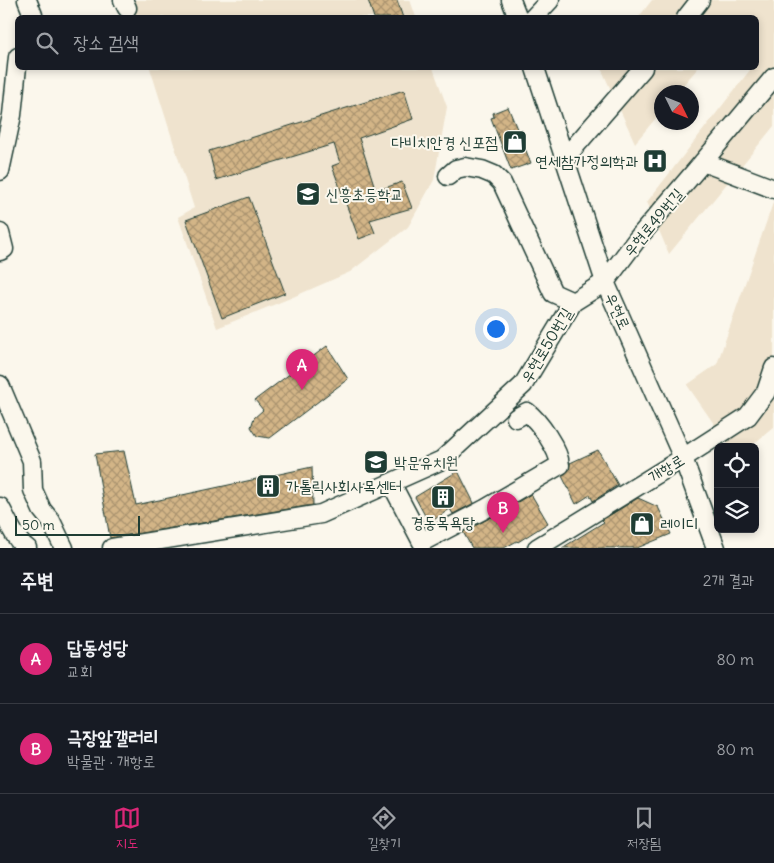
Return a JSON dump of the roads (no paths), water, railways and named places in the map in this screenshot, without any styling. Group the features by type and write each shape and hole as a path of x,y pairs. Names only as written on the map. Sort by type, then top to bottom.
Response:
{"street":[{"path":"27,0 32,15"},
{"path":"511,0 517,15"},
{"path":"536,15 550,0"},
{"path":"688,15 700,0"},
{"path":"0,171 12,115 17,70"},
{"name":"우현로","path":"536,70 605,282 683,458 716,548"},
{"path":"564,159 641,70"},
{"name":"우현로49번길","path":"605,282 638,238 774,77"},
{"path":"703,162 774,189"},
{"path":"448,176 456,170 465,167 488,172 502,183 553,293 573,302 605,282"},
{"path":"0,233 4,249 0,251"},
{"name":"우현로50번길","path":"112,548 321,514 442,460 523,385 573,302"},
{"name":"개항로","path":"537,548 748,416 766,392 774,368"},
{"path":"0,385 32,460 33,490 42,510 51,521 59,546"},
{"path":"756,405 774,406"},
{"path":"391,483 422,542 560,465 560,459 555,448 534,417 527,412 516,418"},
{"path":"0,506 22,545 28,548"}],"place":[{"name":"다비치안경 신포점","path":"515,142"},
{"name":"연세참가정의학과","path":"655,161"},
{"name":"신흥초등학교","path":"308,194"},
{"name":"답동성당","path":"302,390"},
{"name":"박문유치원","path":"376,462"},
{"name":"가톨릭사회사목센터","path":"268,486"},
{"name":"경동목욕탕","path":"443,497"},
{"name":"레이디","path":"642,524"},
{"name":"극장앞갤러리","path":"503,533"}]}
